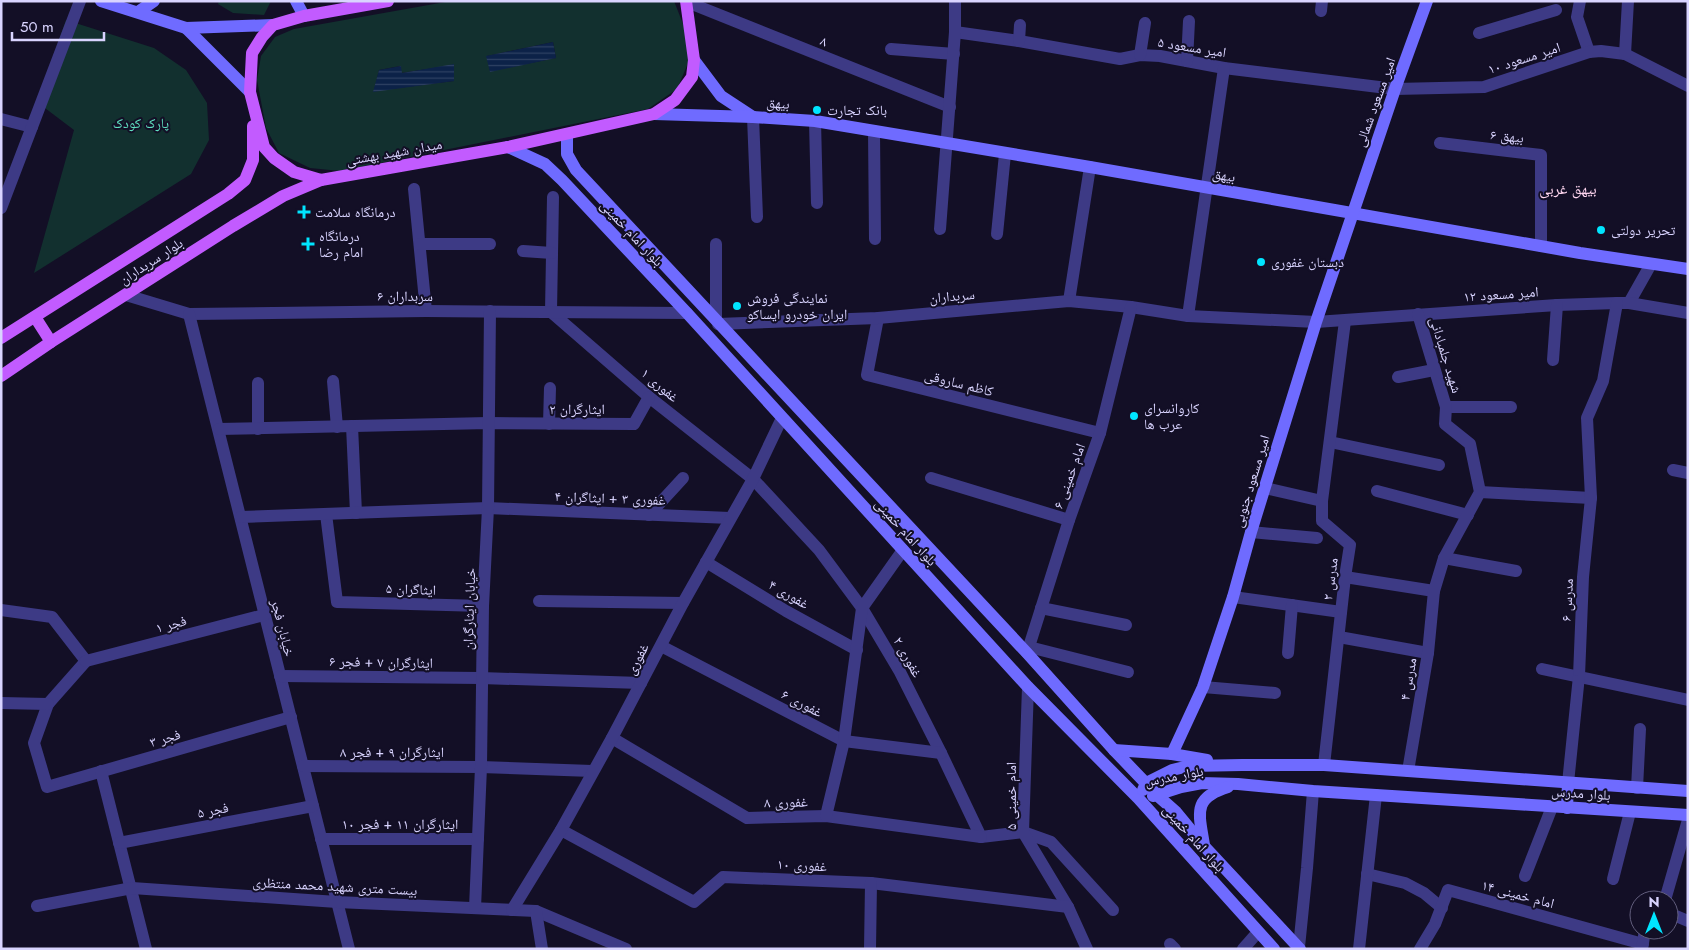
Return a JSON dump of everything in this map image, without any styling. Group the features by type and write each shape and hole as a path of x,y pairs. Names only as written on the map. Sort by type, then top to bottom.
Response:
{"main road":[{"path":"101,1 124,4 138,12 186,28 273,24 304,16 388,1"},
{"path":"138,12 154,1"},
{"path":"296,1 304,16"},
{"name":"امیر مسعود شمالی","path":"1352,213 1427,1"},
{"name":"میدان شهید بهشتی","path":"273,24 252,53 250,92 264,147 274,158 294,172 321,180 508,147 654,114 675,100 692,77 694,60 687,2"},
{"path":"186,28 250,92"},
{"path":"694,60 720,96 753,116"},
{"name":"بلوار سربداران","path":"1,338 228,194 245,180 253,160 254,111"},
{"name":"بیهق","path":"654,114 753,116 815,121 1541,246 1688,269"},
{"name":"بلوار امام خمینی","path":"567,134 567,154 576,170 988,611 1028,650 1114,750 1176,812 1204,846 1299,948"},
{"name":"بلوار امام خمینی","path":"508,147 545,164 562,180 687,313 1028,687 1138,798 1274,949"},
{"name":"بلوار سربداران","path":"1,376 51,342 283,196 321,180"},
{"name":"امیر مسعود جنوبی","path":"1172,754 1203,687 1233,597 1251,532 1316,322 1352,213"},
{"path":"627,249 640,240"},
{"path":"35,317 51,342"},
{"path":"971,624 988,611"},
{"path":"1114,750 1172,754 1242,765"},
{"name":"بلوار مدرس","path":"1138,798 1146,783 1172,770 1189,766 1242,765 1324,765 1688,792"},
{"path":"1567,808 1568,783"},
{"name":"بلوار مدرس","path":"1138,798 1158,796 1181,787 1202,784 1238,784 1313,791 1688,815"},
{"path":"1191,857 1204,846 1199,817 1201,803 1217,790 1238,784"}],"street":[{"path":"1,208 80,1"},
{"path":"940,229 954,54 955,1"},
{"path":"1580,1 1577,17 1595,52 1626,54 1688,86"},
{"path":"1626,54 1628,1"},
{"name":"۸","path":"687,2 950,107"},
{"path":"1479,34 1556,10"},
{"path":"1187,61 1190,21"},
{"path":"1140,55 1145,23"},
{"path":"1019,42 1020,25"},
{"name":"امیر مسعود ۵","path":"955,32 1120,59 1140,55 1160,56 1224,68 1395,89"},
{"path":"891,49 954,54"},
{"name":"امیر مسعود ۱۰","path":"1395,89 1484,87 1595,52"},
{"path":"1188,316 1224,68"},
{"path":"753,116 757,217"},
{"path":"1,119 32,127"},
{"path":"815,121 817,203"},
{"path":"874,131 876,239"},
{"name":"بیهق ۶","path":"1440,143 1541,155 1541,246"},
{"path":"997,234 1005,154"},
{"path":"1069,301 1090,167"},
{"path":"414,189 426,311"},
{"path":"551,312 553,197"},
{"path":"420,244 490,244"},
{"path":"716,244 717,322"},
{"path":"523,251 552,253"},
{"path":"1623,303 1651,264"},
{"name":"سربداران ۶","path":"126,295 190,314 426,311 687,313"},
{"name":"سربداران","path":"717,322 878,318 1069,301 1188,316 1316,322"},
{"name":"امیر مسعود ۱۲","path":"1316,322 1556,305 1623,303 1688,313"},
{"name":"مدرس ۶","path":"1568,783 1579,676 1583,577 1591,498 1587,418 1604,381 1623,303"},
{"path":"1553,360 1556,305"},
{"name":"امام خمینی ۶","path":"1028,650 1069,520 1100,433 1131,308"},
{"name":"خیابان ایثارگران","path":"476,908 481,767 483,606 488,508 490,311"},
{"name":"غفوری ۱","path":"551,312 649,397 753,479"},
{"name":"خیابان فجر","path":"190,314 349,949"},
{"name":"شهید جلمبادانی","path":"1418,314 1446,407 1445,424 1470,444 1480,492"},
{"name":"کاظم ساروقی","path":"878,318 867,375 1100,433"},
{"name":"مدرس ۲","path":"1324,765 1350,545 1322,521 1322,501 1345,321"},
{"path":"1398,378 1434,370"},
{"path":"333,381 337,427"},
{"path":"258,383 258,429"},
{"path":"549,424 550,388"},
{"name":"ایثارگران ۲","path":"218,430 488,423 634,424 649,397"},
{"path":"1446,407 1511,407"},
{"name":"غفوری","path":"512,910 561,830 612,738 683,603 753,479 782,418"},
{"path":"352,426 356,513"},
{"path":"1330,442 1439,465"},
{"path":"1673,470 1688,473"},
{"path":"649,515 684,478"},
{"path":"931,478 1069,520"},
{"name":"غفوری ۲","path":"753,479 819,550 862,608 900,672 981,837"},
{"path":"1265,488 1322,501"},
{"path":"1377,491 1468,515"},
{"path":"1345,577 1434,591 1444,558 1480,492 1591,498"},
{"name":"غفوری ۳ + ایثاگران ۴","path":"240,517 488,508 730,518"},
{"name":"ایثاگران ۵","path":"326,514 337,602 483,606"},
{"path":"1251,532 1317,538"},
{"path":"826,816 844,742 862,608 903,550"},
{"path":"1444,558 1516,571"},
{"name":"غفوری ۴","path":"706,562 786,611 857,650"},
{"name":"مدرس ۴","path":"1408,771 1428,653 1434,591"},
{"path":"1233,597 1341,612"},
{"path":"539,601 683,603"},
{"path":"1288,653 1292,605"},
{"path":"1041,608 1126,625"},
{"path":"1,610 52,617 86,662 48,704 1,703"},
{"name":"فجر ۱","path":"86,662 264,615"},
{"path":"1339,637 1428,653"},
{"name":"غفوری ۶","path":"661,646 844,742 941,753"},
{"path":"1028,650 1128,672"},
{"path":"1542,669 1688,700"},
{"name":"ایثارگران ۷ + فجر ۶","path":"280,676 482,678 641,683"},
{"name":"امام خمینی ۵","path":"1028,687 1023,832 1068,907 1087,949"},
{"path":"1203,687 1275,693"},
{"name":"فجر ۳","path":"48,704 34,743 47,786 291,717"},
{"path":"1636,788 1640,729"},
{"name":"غفوری ۸","path":"612,738 748,818 826,816 981,837"},
{"name":"ایثارگران ۹ + فجر ۸","path":"303,766 481,767 592,771"},
{"path":"101,771 146,949"},
{"path":"1299,948 1313,791"},
{"path":"1358,949 1376,795"},
{"name":"فجر ۵","path":"119,843 313,806"},
{"path":"1525,876 1552,806"},
{"path":"1613,879 1630,812"},
{"path":"1668,890 1688,820"},
{"name":"غفوری ۱۰","path":"561,830 694,902 723,877 871,883 1068,907"},
{"path":"981,837 1023,832 1051,842 1113,910"},
{"name":"ایثارگران ۱۱ + فجر ۱۰","path":"321,839 478,839"},
{"path":"1367,874 1405,883 1424,893 1442,908"},
{"path":"870,949 871,883"},
{"name":"بیست متری شهید محمد منتظری","path":"37,906 132,888 337,902 536,911"},
{"name":"امام خمینی ۱۴","path":"1420,949 1436,924 1448,890 1642,946"},
{"path":"536,911 542,949"},
{"path":"536,911 626,949"},
{"path":"1243,949 1258,932"}],"green space":[{"path":"219,1 271,1 264,15 233,13 218,4"},
{"path":"451,1 674,1 685,29 689,61 677,89 648,109 340,171 310,168 279,153 266,128 257,80 261,56 275,37 294,29","holes":["553,42 556,58 490,71 487,56","454,65 454,81 374,91 379,70 400,66 401,73"]},
{"name":"پارک کودک","path":"66,20 154,48 186,70 207,103 209,140 191,174 34,273 74,130 37,102"}],"water":[{"path":"553,42 556,58 490,72 486,56"},
{"path":"454,64 454,81 373,92 379,70 401,66 402,73"}],"place":[{"name":"بانک تجارت","path":"817,110"},
{"name":"درمانگاه سلامت","path":"304,212"},
{"name":"تحریر دولتی","path":"1601,230"},
{"name":"درمانگاه امام رضا","path":"308,244"},
{"name":"دبستان غفوری","path":"1261,262"},
{"name":"نمایندگی فروش ایران خودرو ایساکو","path":"737,306"},
{"name":"کاروانسرای عرب ها","path":"1134,416"}],"district":[{"name":"بیهق غربی","path":"1568,189"}]}
